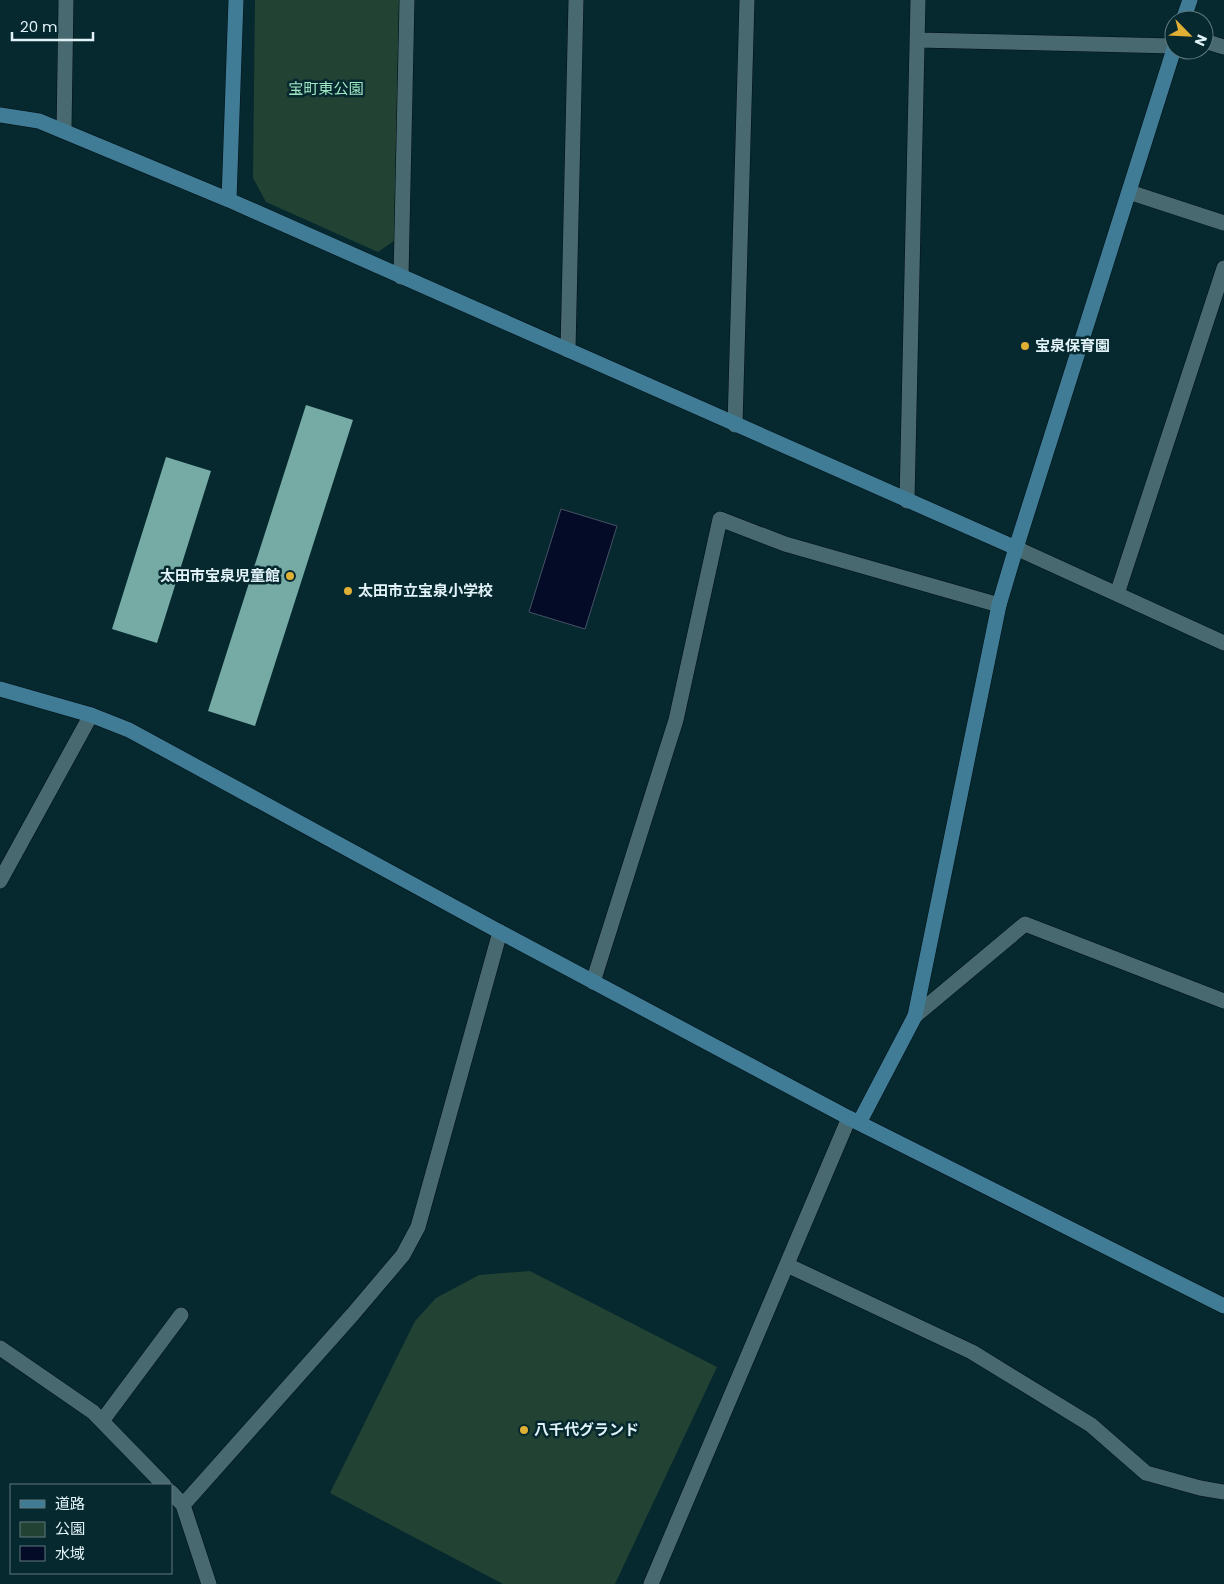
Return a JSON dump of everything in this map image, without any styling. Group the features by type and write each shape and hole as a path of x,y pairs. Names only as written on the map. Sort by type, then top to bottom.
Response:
{"street":[{"path":"64,132 66,0"},
{"path":"229,200 236,0"},
{"path":"401,277 407,0"},
{"path":"568,350 576,0"},
{"path":"735,425 747,0"},
{"path":"906,501 918,0"},
{"path":"917,40 1164,48"},
{"path":"651,1584 787,1265 854,1120 915,1016 1000,605 1016,548 1170,60"},
{"path":"0,115 39,121 229,200 906,501 1016,548 1224,643"},
{"path":"1129,192 1224,223"},
{"path":"1117,594 1224,268"},
{"path":"593,982 676,720 720,519 786,544 1000,605"},
{"path":"0,689 91,715 129,730 500,932 854,1120 1224,1306"},
{"path":"0,882 91,715"},
{"path":"915,1016 1025,924 1224,1001"},
{"path":"183,1505 353,1314 402,1255 418,1227 500,932"},
{"path":"787,1265 972,1352 1091,1425 1146,1473 1200,1488 1224,1492"},
{"path":"102,1422 180,1314"},
{"path":"0,1348 93,1412 163,1484"},
{"path":"172,1493 183,1505 209,1584"}],"green space":[{"name":"宝町東公園","path":"255,0 399,0 394,241 378,252 266,202 253,178"},
{"name":"八千代グランド","path":"530,1271 717,1367 615,1584 503,1584 330,1493 415,1321 436,1298 479,1275"}],"water":[{"path":"561,509 617,526 585,629 529,612"}],"building":[{"path":"306,405 353,420 255,726 208,711"},
{"path":"166,457 211,471 157,643 112,629"}],"place":[{"name":"宝泉保育園","path":"1025,346"},
{"name":"太田市宝泉児童館","path":"290,576"},
{"name":"太田市立宝泉小学校","path":"348,591"},
{"name":"八千代グランド","path":"524,1430"}]}
